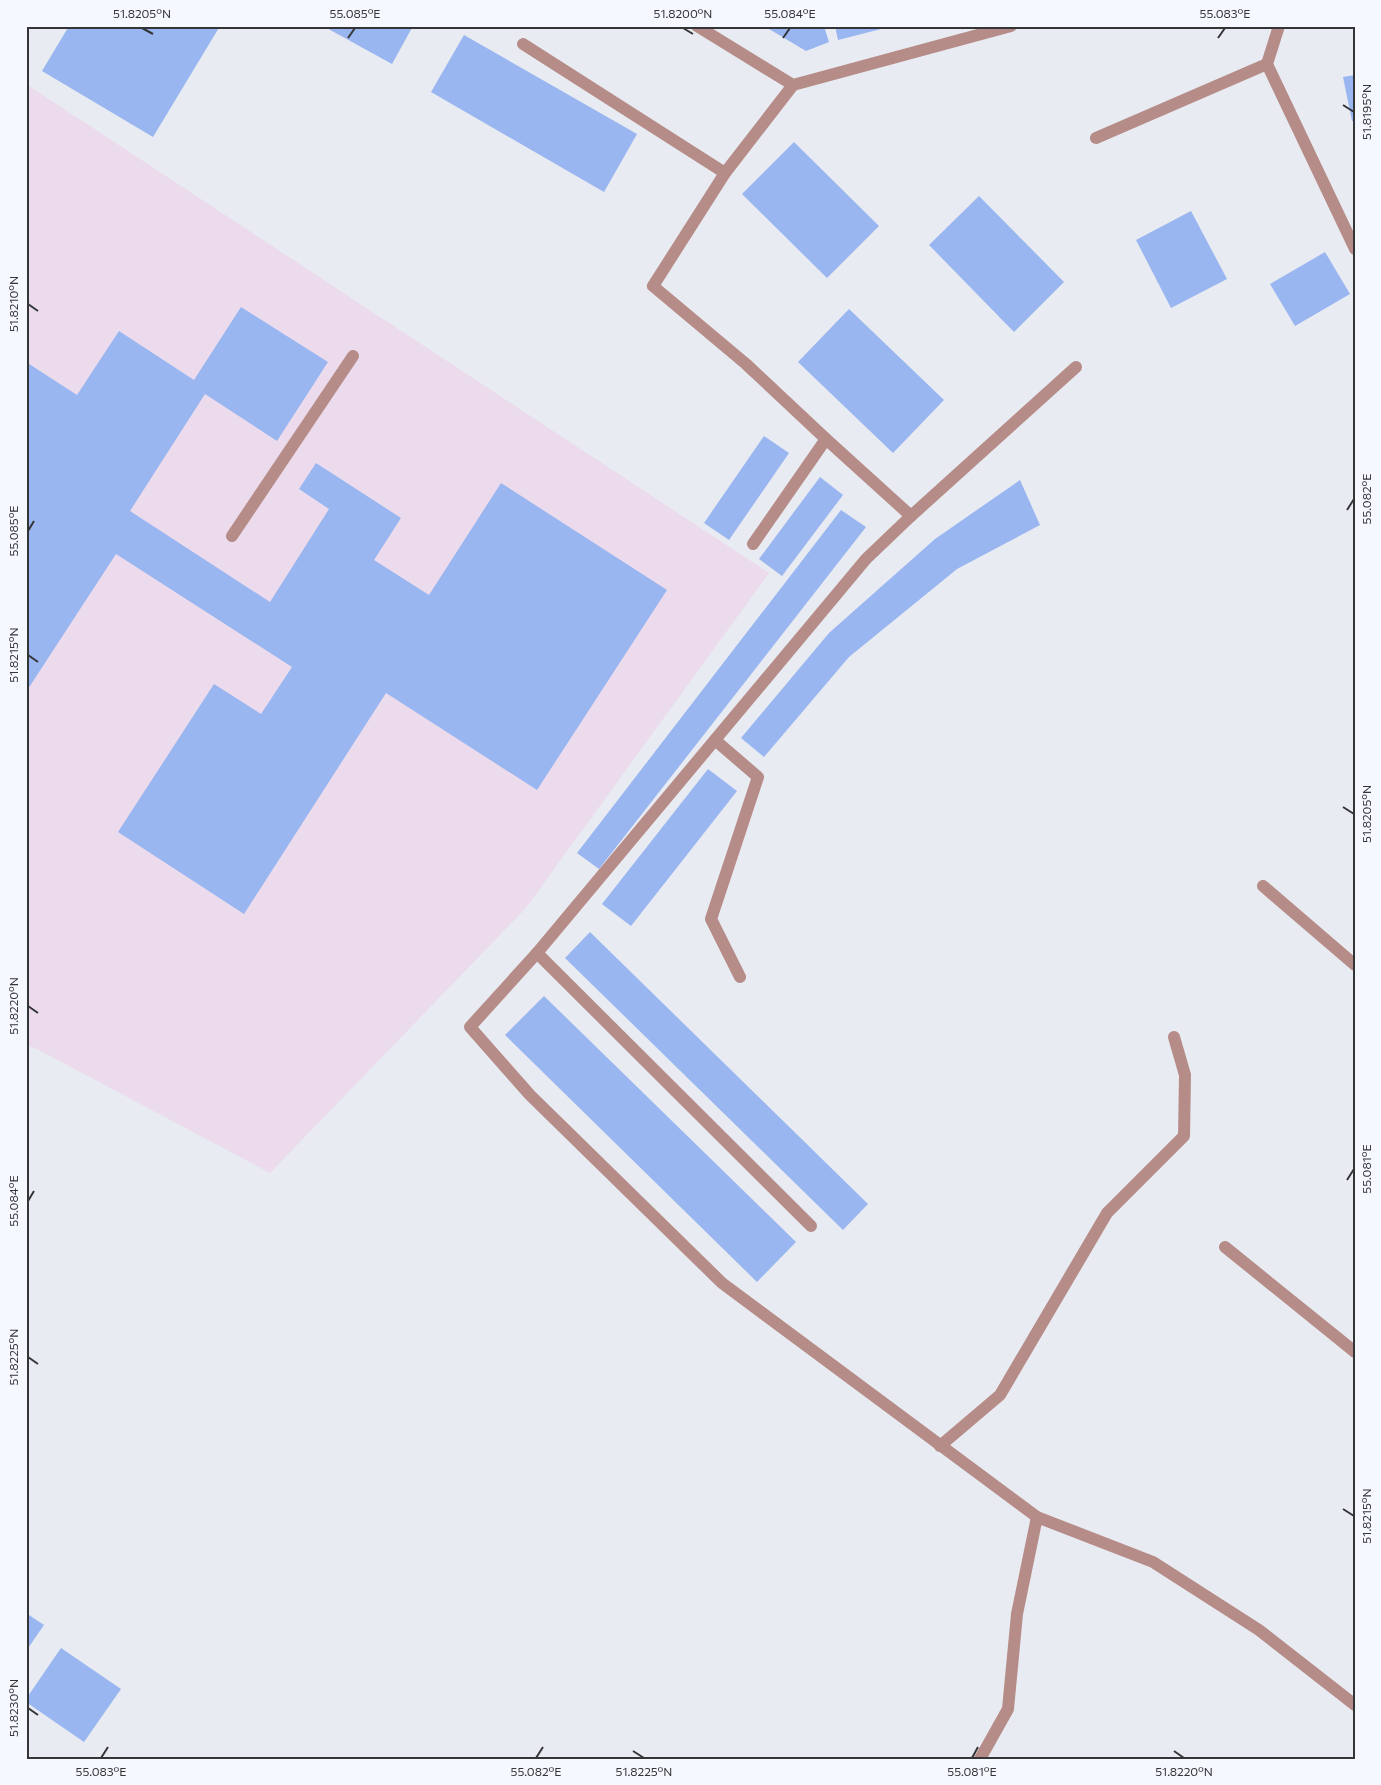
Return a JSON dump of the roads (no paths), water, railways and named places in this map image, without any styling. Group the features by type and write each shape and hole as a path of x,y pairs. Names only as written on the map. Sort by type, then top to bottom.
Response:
{"lane":[{"path":"697,26 793,85"},
{"path":"911,516 746,364 653,286 725,173 793,85 1012,26"},
{"path":"1280,26 1267,64 1355,249"},
{"path":"522,44 725,173"},
{"path":"1096,138 1267,64"},
{"path":"232,536 353,356"},
{"path":"1076,367 866,559 537,953 470,1027 530,1096 722,1282 1037,1518 1154,1562 1259,1630 1355,1705"},
{"path":"753,544 826,439"},
{"path":"715,740 758,777 711,920 740,977"},
{"path":"1263,886 1355,965"},
{"path":"537,953 811,1226"},
{"path":"940,1446 1000,1395 1107,1213 1184,1136 1185,1075 1174,1037"},
{"path":"1225,1247 1355,1352"},
{"path":"980,1759 1008,1710 1017,1614 1037,1518"}]}
